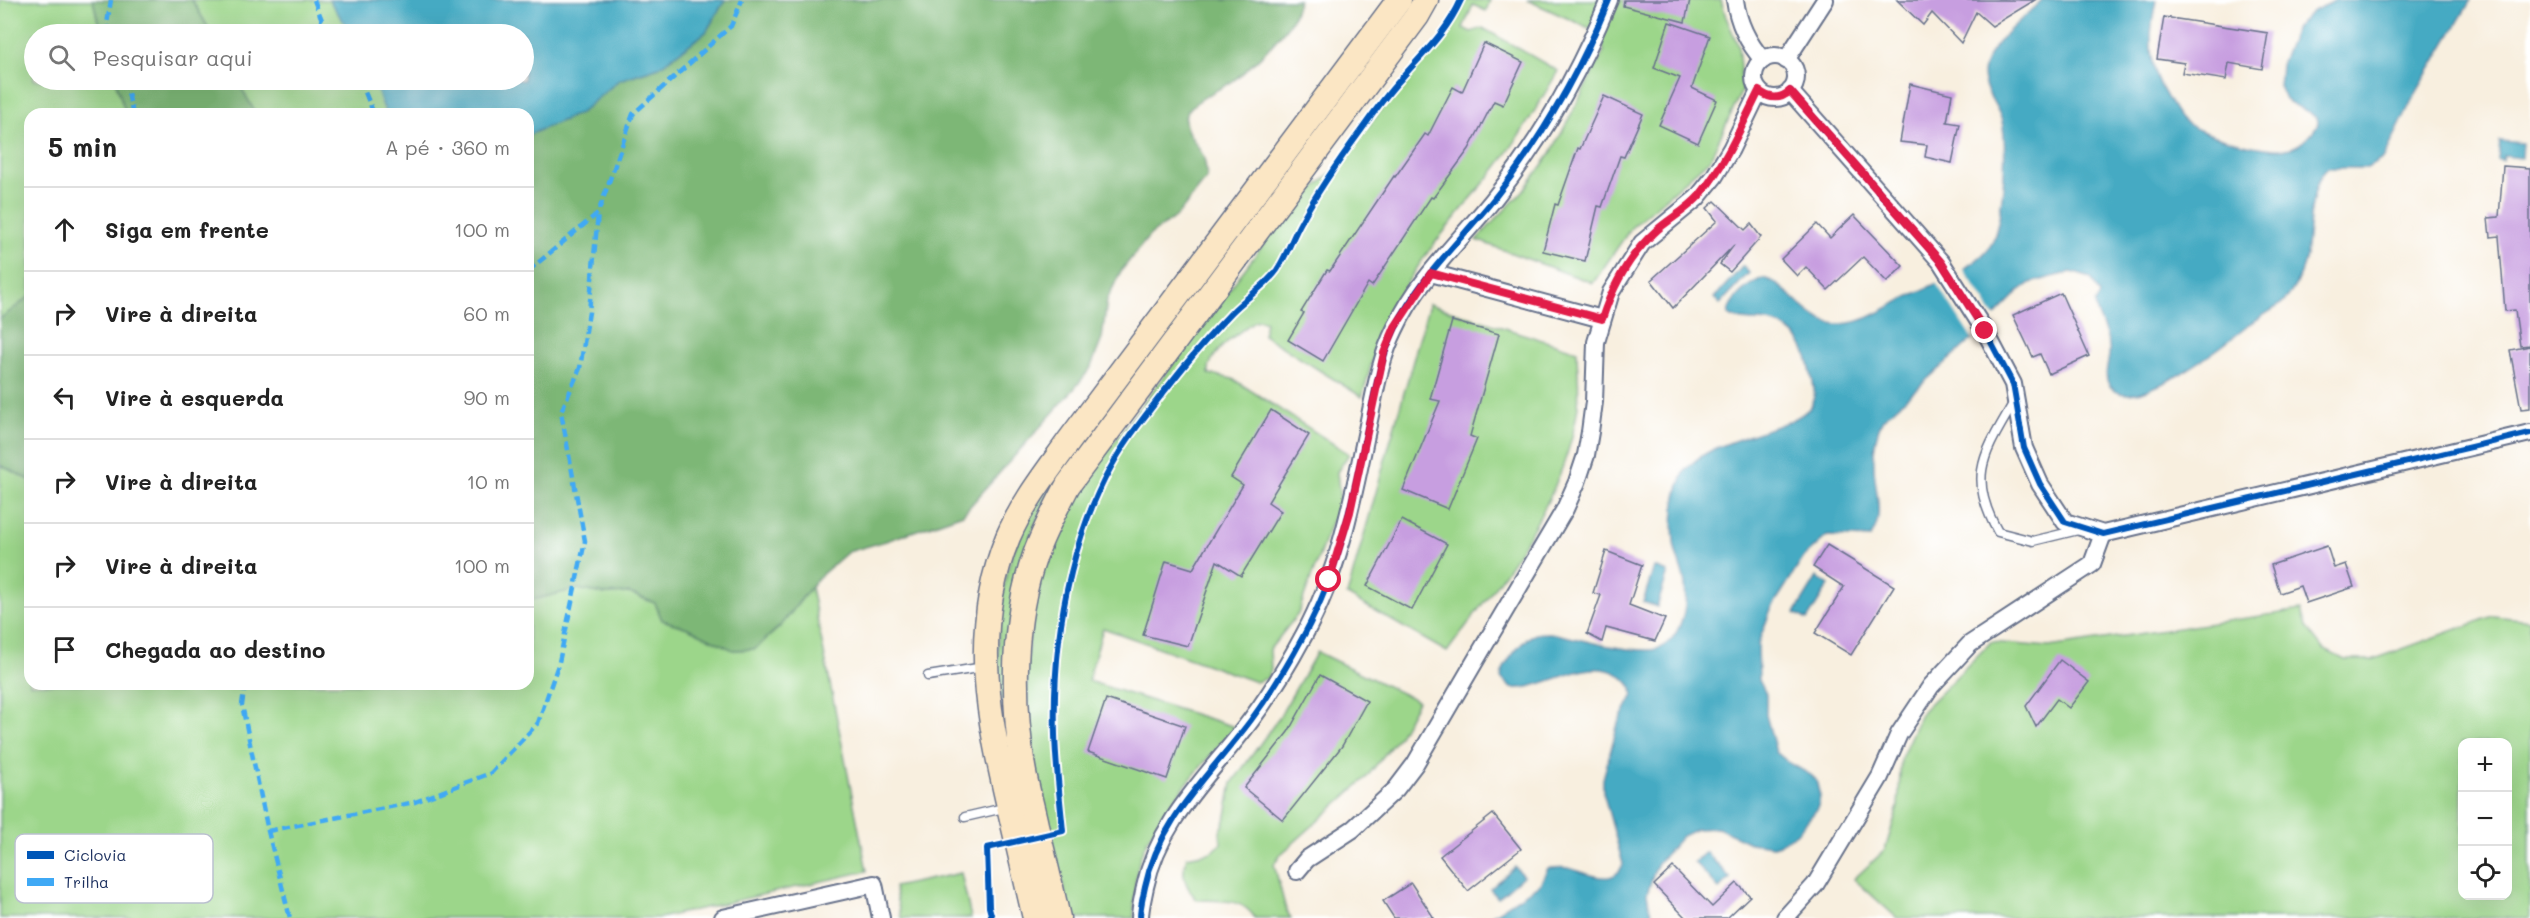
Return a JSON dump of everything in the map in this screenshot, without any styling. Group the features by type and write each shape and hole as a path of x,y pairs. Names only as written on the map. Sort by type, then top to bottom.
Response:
{"main road":[{"path":"1035,918 993,743 986,689 989,608 1008,536 1026,502 1399,0"},
{"path":"1058,918 1023,768 1016,685 1024,596 1050,518 1068,485 1418,16 1426,0"}],"street":[{"path":"1140,918 1146,880 1169,824 1264,702 1317,611 1341,547 1384,353 1401,318 1431,273 1494,199 1548,125 1569,89 1609,0"},
{"path":"1735,0 1744,31 1754,50 1763,60"},
{"path":"1786,60 1825,0"},
{"path":"1297,871 1307,859 1353,829 1375,811 1415,764 1565,509 1586,455 1594,402 1596,342 1611,292 1642,243 1697,198 1714,177 1759,91 1754,76 1758,64 1775,56 1786,60 1793,67 1795,80 1790,91 1781,97 1773,98 1759,91"},
{"path":"1790,91 1941,262 1985,331 2013,384 2024,448 2040,484 2065,522 2103,534 2530,433"},
{"path":"1431,273 1602,319"},
{"path":"1785,918 1815,885 1880,777 1899,734 1931,686 1970,644 2092,564 2103,534"},
{"path":"723,918 874,884 881,918"}],"lane":[{"path":"2015,399 1991,441 1979,477 1984,508 1998,532 2033,541 2084,528"},
{"path":"928,676 986,666"},
{"path":"965,817 1009,807"}],"green space":[{"path":"0,0 93,0 99,24 24,24 24,90 118,90 124,108 24,108 24,301 0,319"},
{"path":"93,0 192,0 206,24 99,24"},
{"path":"192,0 725,0 580,113 534,132 534,108 253,108 243,90 534,90 534,24 206,24"},
{"path":"725,0 1299,0 1291,21 1264,53 1233,81 1204,97 1186,114 1186,125 1203,156 1207,178 1178,215 1150,235 1121,271 1107,300 1102,339 1090,369 1074,389 963,514 848,552 818,578 780,626 755,649 733,650 688,628 662,620 655,603 629,593 605,594 577,589 534,600 534,132 580,113 619,80 659,67 706,32"},
{"path":"1464,0 1490,0 1486,11 1473,5 1463,28 1471,32 1483,28 1558,71 1505,156 1420,263 1394,305 1380,335 1362,397 1263,335 1266,322 1260,320 1254,321 1232,338 1213,359 1209,366 1209,374 1233,379 1349,454 1337,472 1341,508 1331,523 1298,614 1270,649 1271,670 1268,678 1256,682 1103,628 1088,681 1235,727 1176,797 1147,841 1138,868 1134,918 1071,918 1036,771 1029,722 1027,685 1028,647 1034,610 1042,573 1055,537 1090,471 1293,205 1337,169 1387,101 1444,38"},
{"path":"1527,0 1721,0 1738,45 1742,90 1710,159 1631,228 1593,283 1476,240 1523,191 1551,153 1604,51 1599,35 1589,28"},
{"path":"118,90 243,90 253,108 124,108"},
{"path":"24,301 24,477 0,465 0,319"},
{"path":"1429,304 1577,351 1579,385 1578,406 1571,441 1560,474 1545,506 1509,567 1447,652 1347,595"},
{"path":"0,465 24,477 24,690 534,690 534,599 577,589 605,594 629,593 655,603 662,620 688,628 734,650 755,649 781,626 811,587 867,871 660,918 0,918"},
{"path":"1059,476 1031,535 1007,734 1002,707 998,647 1004,586 1011,557 1022,529 1036,505"},
{"path":"2301,610 2306,627 2323,649 2345,660 2372,660 2493,616 2530,620 2530,918 1897,918 1854,879 1885,850 1898,807 1901,758 1922,711 1991,642 2049,647"},
{"path":"1317,652 1418,701 1399,736 1366,778 1280,855 1274,864 1286,910 1291,918 1255,918 1244,906 1237,903 1197,900 1185,880 1184,869 1187,857 1212,852 1221,844 1220,832 1225,821 1232,783 1280,716"},
{"path":"961,873 971,918 901,918 894,887"}],"water":[{"path":"329,0 725,0 706,32 659,67 619,80 580,113 534,132 534,108 384,108 377,90 534,90 534,24 345,24"},
{"path":"2043,0 2156,0 2151,40 2153,64 2162,88 2180,118 2190,126 2218,137 2252,146 2281,149 2299,144 2318,124 2316,118 2310,113 2285,100 2279,86 2281,65 2295,29 2311,12 2336,0 2471,0 2412,100 2384,158 2367,168 2328,168 2321,176 2313,198 2305,261 2296,283 2283,303 2178,375 2136,393 2119,393 2108,383 2107,379 2108,341 2095,304 2100,295 2091,278 2071,272 2030,283 2019,291 1970,341 1883,419 1874,453 1878,503 1875,530 1870,538 1827,536 1804,557 1771,609 1758,644 1759,680 1766,694 1766,715 1776,752 1816,780 1820,796 1818,808 1797,833 1773,846 1750,843 1718,828 1697,829 1682,836 1658,863 1654,872 1647,894 1652,918 1488,918 1540,884 1548,868 1568,868 1598,877 1606,877 1619,872 1623,864 1603,792 1603,779 1618,723 1633,695 1632,688 1620,675 1606,670 1590,669 1526,687 1511,688 1501,678 1509,659 1519,646 1539,633 1550,633 1612,647 1637,650 1659,648 1674,636 1683,617 1686,596 1675,548 1673,525 1675,500 1683,475 1694,462 1711,451 1793,419 1807,410 1814,400 1814,388 1807,357 1791,332 1772,323 1741,320 1728,315 1732,303 1741,292 1765,278 1783,289 1813,315 1831,323 1842,324 1864,319 1955,274 1974,262 1989,248 1994,238 2001,205 2004,145 2001,118 1986,88 1984,68 2001,39"},
{"path":"2500,141 2522,143 2521,158 2504,156 2503,161 2498,160"},
{"path":"1743,266 1749,273 1720,304 1714,298"},
{"path":"1654,567 1668,572 1657,607 1643,602"},
{"path":"1817,577 1829,585 1807,620 1795,613"},
{"path":"1706,852 1730,878 1719,889 1694,862"},
{"path":"1515,867 1523,876 1498,898 1490,889"}],"pier":[{"path":"1961,265 1996,319 1972,339 1935,281"}],"building":[{"path":"1624,0 1690,0 1685,22 1623,6"},
{"path":"1897,0 2035,0 1992,26 1976,12 1961,43 1932,13 1923,25"},
{"path":"2164,17 2268,33 2262,69 2229,63 2226,80 2182,73 2184,63 2157,59"},
{"path":"1669,22 1710,36 1692,88 1717,100 1698,143 1659,125 1680,78 1654,68"},
{"path":"1484,43 1523,62 1503,105 1494,101 1469,149 1433,198 1431,197 1372,286 1368,283 1323,361 1288,340 1304,313 1301,312 1327,270 1330,271 1394,176 1425,134 1428,136 1453,87 1462,92"},
{"path":"1910,84 1952,94 1947,122 1960,124 1952,163 1925,157 1927,145 1900,142"},
{"path":"1604,96 1643,114 1624,157 1620,156 1602,207 1598,206 1585,261 1543,251 1555,204 1558,205 1578,148 1580,149"},
{"path":"2503,166 2530,168 2530,345 2520,346 2515,310 2505,311 2499,236 2490,237 2488,218 2499,217"},
{"path":"1715,201 1745,230 1751,224 1761,237 1730,272 1720,264 1734,245 1673,308 1651,280 1717,221 1707,208"},
{"path":"1854,215 1903,266 1887,282 1863,257 1828,290 1806,267 1797,276 1781,259 1817,224 1830,238"},
{"path":"2061,293 2089,356 2049,374 2040,354 2033,357 2013,315"},
{"path":"1452,321 1499,334 1470,436 1477,439 1448,509 1403,490 1440,401 1430,399"},
{"path":"2530,346 2530,408 2521,409 2510,350"},
{"path":"1271,410 1309,435 1268,502 1281,511 1241,576 1217,561 1188,646 1143,635 1166,561 1193,569 1243,485 1231,477"},
{"path":"1402,520 1447,544 1412,610 1367,586"},
{"path":"1827,545 1894,586 1851,655 1815,633 1844,587 1813,567"},
{"path":"2327,546 2334,568 2346,564 2354,587 2306,603 2300,586 2280,593 2271,565"},
{"path":"1606,551 1642,565 1629,605 1665,619 1655,641 1606,628 1602,642 1587,634 1601,595 1593,593"},
{"path":"2060,660 2089,682 2069,708 2057,699 2036,727 2026,706"},
{"path":"1320,675 1367,701 1342,746 1283,820 1244,788 1288,732"},
{"path":"1106,699 1185,726 1167,779 1088,752"},
{"path":"1493,814 1521,849 1468,891 1440,856"},
{"path":"1673,867 1712,907 1737,883 1750,896 1727,918 1686,918 1654,885"},
{"path":"1411,883 1434,918 1394,918 1383,901"}],"marked path":[{"path":"107,24 111,0"},
{"path":"314,0 322,20 327,24"},
{"path":"534,266 598,213 633,114 731,26 742,0"},
{"path":"127,90 132,108"},
{"path":"364,90 372,108"},
{"path":"268,831 415,802 491,773 538,723 559,662 585,541 561,412 580,368 589,312 598,213"},
{"path":"244,690 242,705 268,831 290,918"}],"cycle path":[{"path":"992,918 989,907 987,848 1063,831 1055,735 1055,695 1063,613 1071,572 1083,532 1116,458 1139,424 1195,353 1219,326 1277,270 1322,186 1385,98 1434,43 1461,0"},
{"path":"1140,918 1145,887 1162,840 1188,798 1236,740 1279,679 1304,635 1327,585 1344,533 1378,376 1385,352 1404,311 1427,277 1511,177 1544,129 1572,79 1609,0"},
{"path":"1790,91 1941,262 1985,331 2013,384 2024,448 2040,484 2065,522 2103,534 2530,433"}],"route":[{"path":"1329,580 1350,512 1384,353 1395,327 1412,298 1431,273 1602,319 1611,292 1642,243 1681,213 1714,177 1759,91 1773,98 1781,97 1790,91 1941,262 1985,331"}]}
